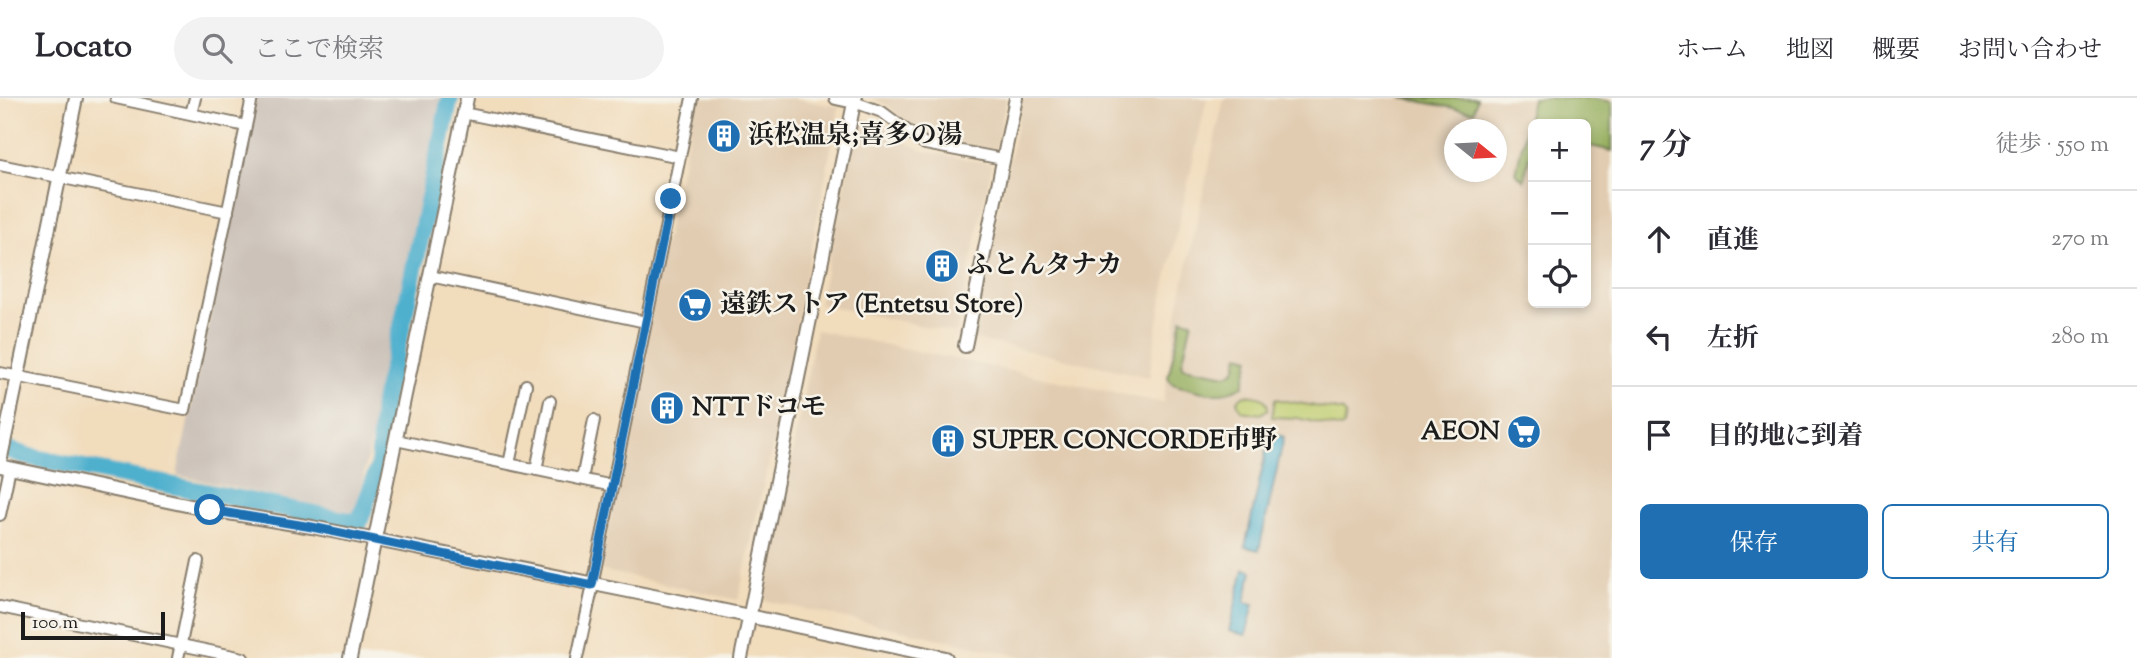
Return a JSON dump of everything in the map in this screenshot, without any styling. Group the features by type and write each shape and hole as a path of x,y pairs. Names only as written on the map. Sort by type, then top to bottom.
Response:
{"street":[{"path":"0,515 3,458 76,98"},
{"path":"116,98 246,126"},
{"path":"191,114 195,98"},
{"path":"0,373 185,410 252,98"},
{"path":"351,658 467,98"},
{"path":"577,658 692,98"},
{"path":"836,98 855,100 882,112 925,144 1003,159"},
{"path":"965,346 1016,98"},
{"path":"741,658 855,100"},
{"path":"463,113 680,157"},
{"path":"0,165 228,212"},
{"path":"430,276 646,322"},
{"path":"509,464 526,385"},
{"path":"536,470 550,401"},
{"path":"582,479 594,419"},
{"path":"396,440 613,486"},
{"path":"3,458 210,510 593,581 946,658"},
{"path":"178,658 198,561"},
{"path":"0,607 243,658"}],"shaded area":[{"path":"256,98 445,98 355,514 177,475"},
{"path":"697,98 792,98 839,107 777,426 738,600 600,570 665,243"},
{"path":"872,98 1007,98 995,150 943,142 924,136 885,104"},
{"path":"1023,98 1207,98 1161,304 1149,377 970,338"},
{"path":"1224,98 1612,100 1612,658 1029,658 764,600 816,330 1163,403 1179,303"},
{"path":"859,118 879,122 892,129 906,142 925,151 992,164 956,333 819,304"}],"green space":[{"path":"1402,98 1477,98 1474,112"},
{"path":"1532,98 1592,98 1612,102 1612,151 1591,146 1591,119 1528,119 1528,162 1524,181 1516,173"},
{"path":"1182,319 1192,321 1182,364 1184,367 1227,375 1235,370 1239,355 1250,358 1243,386 1217,393 1172,384 1168,377"},
{"path":"1244,395 1263,399 1268,409 1261,414 1241,411 1237,401"},
{"path":"1275,399 1343,411 1346,415 1344,426 1341,428 1297,418 1272,417"}],"water":[{"path":"1270,433 1284,437 1259,550 1245,547"},
{"path":"1244,569 1252,571 1245,602 1254,604 1246,635 1229,631"}],"waterway":[{"path":"0,447 30,457 359,523 379,466 383,403 401,331 450,98"}],"place":[{"name":"浜松温泉;喜多の湯","path":"724,136"},
{"name":"ふとんタナカ","path":"942,266"},
{"name":"遠鉄ストア (Entetsu Store)","path":"695,305"},
{"name":"NTTドコモ","path":"667,408"},
{"name":"AEON","path":"1524,432"},
{"name":"SUPER CONCORDE市野","path":"948,441"}],"route":[{"path":"210,510 312,527 592,585 671,199"}]}
